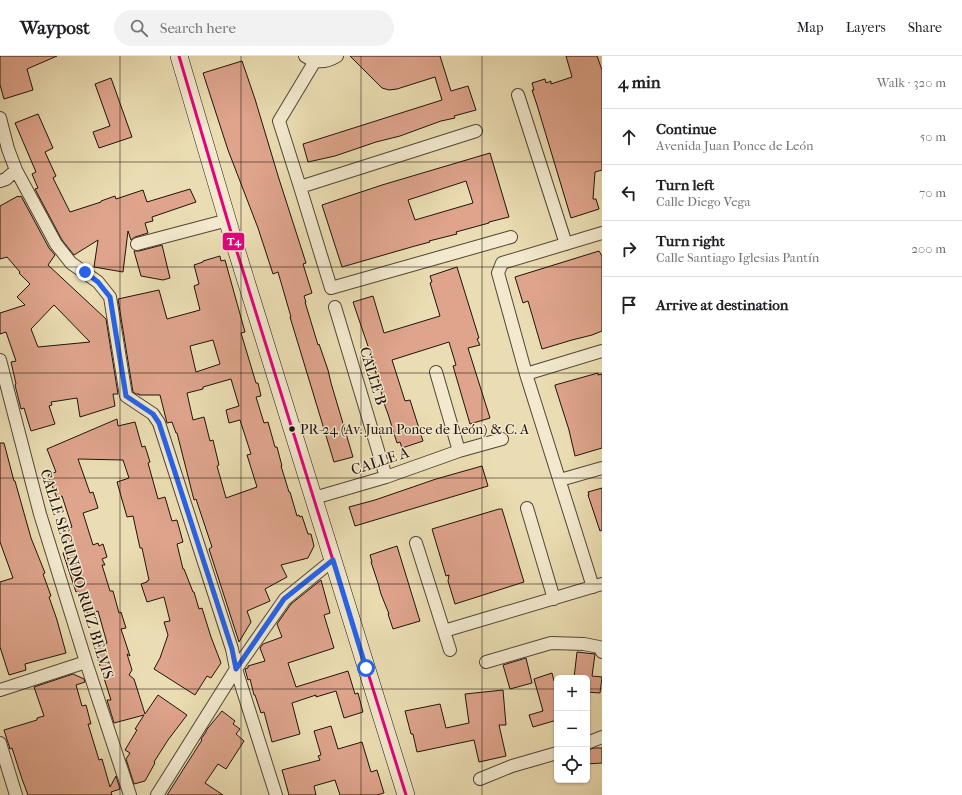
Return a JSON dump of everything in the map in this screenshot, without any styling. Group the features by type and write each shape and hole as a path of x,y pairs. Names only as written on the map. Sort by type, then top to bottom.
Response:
{"main road":[{"path":"181,57 228,220 406,795"}],"street":[{"path":"337,56 330,60 323,61 310,58 279,121 331,288 511,237"},
{"path":"518,95 566,244"},
{"path":"0,118 8,149 16,170 56,244 71,263 98,282 110,297 126,396 153,414 159,423 229,641 236,669 276,795"},
{"path":"300,187 476,131"},
{"path":"0,181 16,170"},
{"path":"137,244 228,220"},
{"path":"444,631 598,586 560,480 526,374 498,273 502,263 602,233"},
{"name":"CALLE B","path":"335,307 386,477"},
{"path":"526,374 602,352"},
{"name":"CALLE SEGUNDO RUIZ BELVIS","path":"0,360 40,514 86,662 130,795"},
{"path":"436,372 460,451"},
{"name":"CALLE A","path":"314,498 386,477 460,451 502,439"},
{"path":"560,480 602,468"},
{"path":"527,508 554,599"},
{"path":"416,543 450,650"},
{"path":"157,795 236,669 284,599 333,560"},
{"path":"486,662 551,643 590,645 599,647 602,652"},
{"path":"0,690 86,662"},
{"path":"590,742 602,737"},
{"path":"0,743 16,795"},
{"path":"480,779 512,766 554,754"}],"building":[{"path":"0,56 57,56 27,69 33,90 4,99 0,85"},
{"path":"350,56 440,56 451,91 468,86 476,110 454,116 455,118 441,121 400,136 376,142 335,156 308,162 303,144 442,100 435,77 397,89 389,90 382,88"},
{"path":"566,56 597,56 602,70 602,170 595,172 593,199 596,199 599,209 571,218 532,90 534,90 532,83 545,79 546,83 551,81 551,84 572,77"},
{"path":"242,61 306,263 303,264 312,293 304,296 305,302 318,345 319,344 328,370 353,457 334,462 290,317 278,272 273,274 258,228 228,150 203,73"},
{"path":"111,78 132,137 99,148 93,132 110,126 95,84"},
{"path":"38,114 53,148 45,152 56,176 53,178 70,212 115,196 116,199 143,190 147,202 190,189 196,202 152,217 153,221 145,223 148,233 135,237 131,240 128,231 123,272 94,267 98,240 74,255 62,240 35,189 38,188 32,174 36,172 15,123"},
{"path":"490,153 509,217 456,232 457,234 342,267 322,205 382,185","holes":["466,181 473,203 415,220 408,200"]},
{"path":"18,196 21,196 49,248 55,255 48,265 106,319 118,394 113,394 115,406 80,417 77,398 51,402 52,405 49,406 55,424 31,431 24,408 21,409 15,385 11,362 16,361 6,332 0,334 0,313 25,305 17,297 30,284 19,273 20,272 7,257 0,259 0,206","holes":["54,305 90,342 38,347 31,329"]},
{"path":"162,245 170,278 163,280 141,276 134,251"},
{"path":"599,251 602,256 602,331 542,349 528,301 523,303 515,277"},
{"path":"220,256 221,261 225,260 245,332 241,333 256,383 258,383 261,396 256,397 264,423 268,422 275,447 277,447 281,466 297,516 302,516 308,534 311,534 314,546 308,558 281,565 287,577 265,589 270,601 247,611 251,622 239,642 209,549 212,547 196,499 194,500 177,433 172,422 167,423 160,395 139,395 133,392 118,299 159,290 167,319 200,310 194,286 199,284 194,265","holes":["213,340 220,364 196,372 190,346","231,379 239,406 226,410 229,423 240,420 251,454 247,455 257,487 226,498 217,466 219,465 213,440 210,441 204,417 193,420 187,393"]},
{"path":"457,267 480,345 468,348 490,418 470,424 453,366 456,365 449,342 392,360 405,401 410,400 423,441 402,448 400,442 397,443 371,355 353,302 373,296 384,333 440,316 430,283 432,282 430,276"},
{"path":"598,373 598,375 602,374 602,448 575,456 569,430 555,385"},
{"path":"117,419 118,426 135,422 142,447 145,446 150,462 148,463 158,499 165,497 172,521 177,520 183,542 177,544 183,569 194,592 199,609 202,608 221,663 211,678 207,676 195,695 154,669 160,658 168,635 164,622 170,621 164,597 147,602 141,584 149,580 142,548 140,548 133,516 127,517 117,482 129,478 123,460 78,459 90,493 93,492 98,508 83,513 93,545 98,543 99,546 103,544 107,557 102,559 105,565 102,565 110,591 113,591 119,613 121,612 126,628 121,629 130,656 127,654 132,670 129,675 134,679 145,714 158,695 187,715 154,762 155,763 145,781 134,784 126,759 130,753 125,750 137,730 135,729 144,715 114,723 107,700 111,700 94,647 107,643 98,611 88,614 85,613 79,592 76,592 63,553 67,552 60,530 72,527 62,496 57,498 48,475 56,472 47,449"},
{"path":"0,443 4,443 31,538 45,573 43,574 51,596 49,597 66,653 25,664 26,670 9,675 0,647 0,582 13,578 0,542"},
{"path":"482,466 488,486 355,526 349,507"},
{"path":"602,488 602,530 600,531 588,492"},
{"path":"502,509 524,582 455,604 448,581 449,575 446,576 432,529"},
{"path":"397,546 420,621 393,629 370,555"},
{"path":"321,580 330,613 324,615 334,648 288,663 296,687 348,671 355,694 358,693 363,712 344,718 336,691 316,697 316,695 292,703 300,734 272,742 264,712 261,713 250,679 248,680 245,669 248,668 248,666 265,661 260,648 263,644 282,637 277,624 291,604"},
{"path":"577,652 595,654 592,676 602,677 600,693 590,692 590,675 574,675"},
{"path":"526,658 532,683 510,689 503,665"},
{"path":"552,673 554,681 554,721 533,727 529,715 543,711 534,679"},
{"path":"73,674 84,679 85,682 76,685 82,706 86,705 91,724 88,724 99,760 102,759 110,787 116,776 120,789 111,792 112,795 28,795 12,748 10,749 4,730 37,720 37,718 44,716 34,687"},
{"path":"503,690 506,725 499,725 506,756 479,762 474,740 417,752 413,734 411,734 405,711 440,704 446,728 469,723 465,694"},
{"path":"222,711 235,721 233,724 240,729 236,734 244,741 226,769 218,764 205,783 223,795 167,795 202,740 201,739 206,731"},
{"path":"331,726 338,749 362,742 371,772 377,770 384,793 377,795 340,795 335,780 314,786 316,795 289,795 282,770 320,760 318,756 321,755 314,731"},
{"path":"602,748 602,763 590,764 590,749"}],"transit line":[{"name":"T4","path":"179,56 233,239 406,795"}],"place":[{"name":"PR-24 (Av. Juan Ponce de León) & C. A","path":"292,429"}],"route":[{"path":"85,272 98,282 110,297 126,396 153,414 159,423 232,649 236,669 284,599 333,560 366,668"}]}
